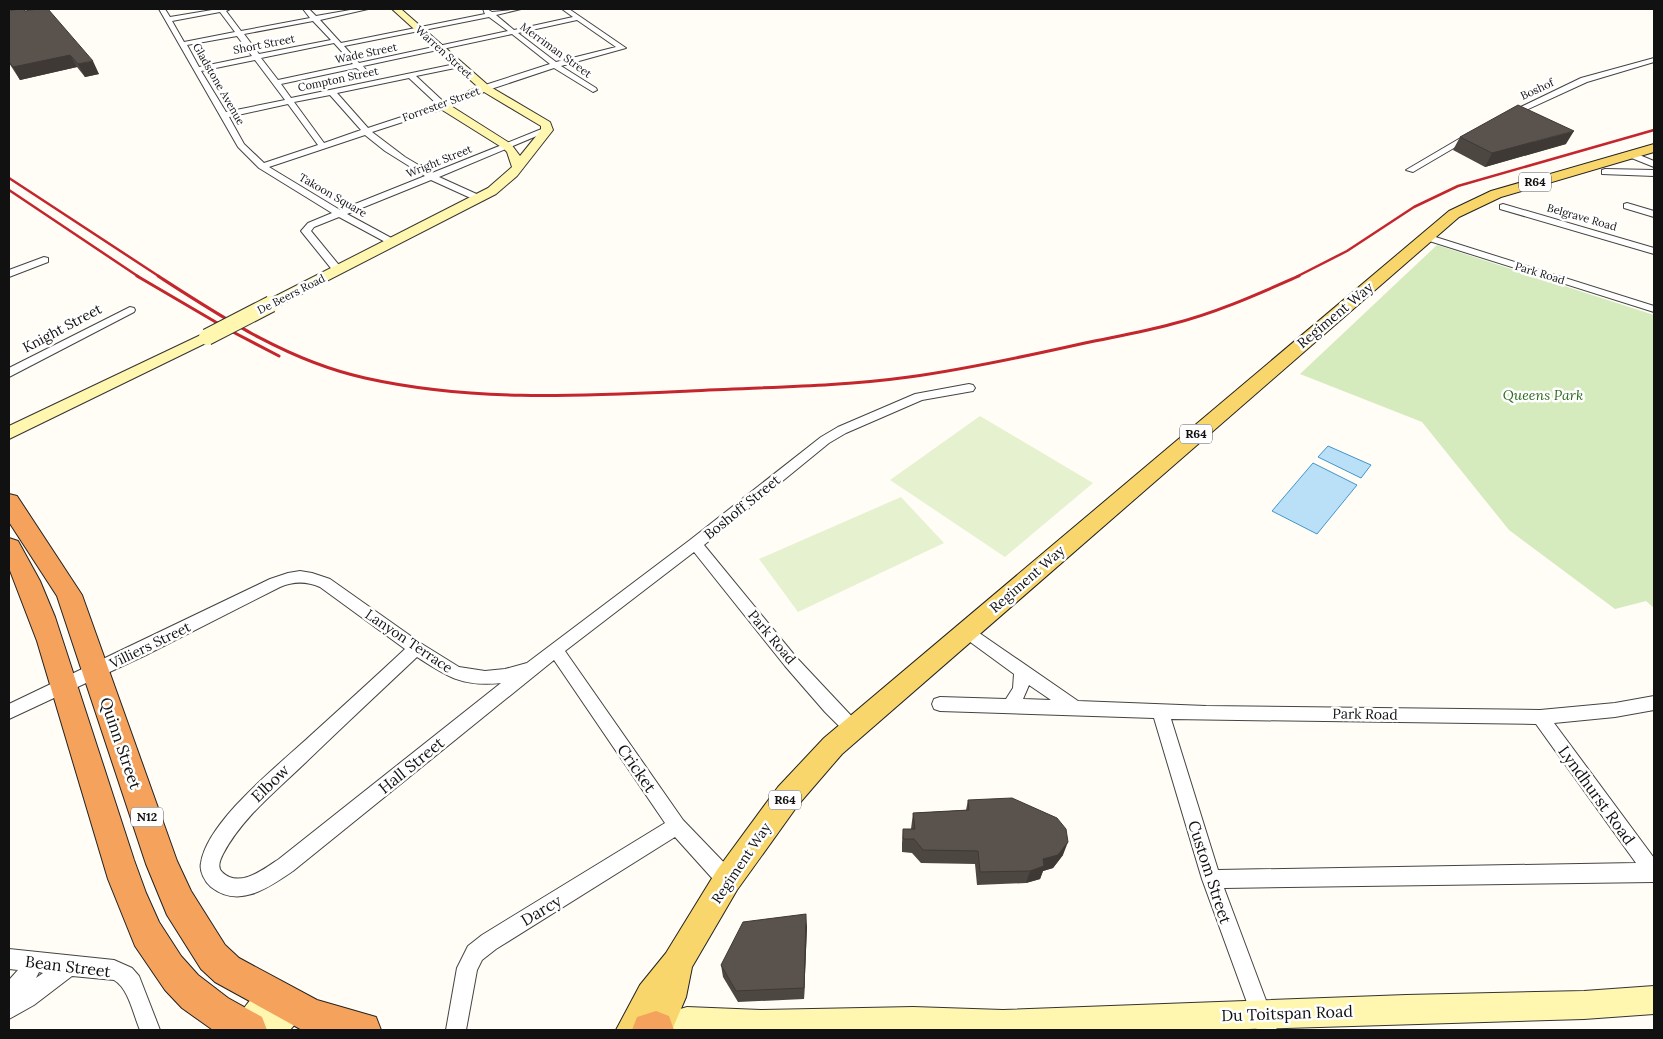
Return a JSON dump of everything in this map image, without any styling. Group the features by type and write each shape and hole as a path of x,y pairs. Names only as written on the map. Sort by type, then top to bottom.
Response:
{"highway":[{"name":"Quinn Street","path":"9,502 69,595 162,864 179,903 213,957 237,977 264,1020"},
{"name":"N12","path":"9,547 39,608 65,685 123,878 143,925 168,968 183,984 222,1016 264,1020 310,1016 363,1030"}],"main road":[{"name":"R64","path":"1426,238 1454,214 1483,199 1654,148"},
{"name":"Regiment Way","path":"649,1030 670,997 677,964 727,880 788,796 814,765 852,728 967,632 1426,238"}],"street":[{"name":"Gladstone Avenue","path":"162,9 245,150 262,166"},
{"path":"168,20 224,9 239,33 322,145"},
{"path":"306,9 374,83"},
{"path":"183,44 365,9"},
{"name":"Warren Street","path":"396,9 456,65 485,88 547,127"},
{"name":"Merriman Street","path":"483,9 555,65 593,90"},
{"name":"Short Street","path":"198,69 518,9"},
{"path":"565,9 578,18"},
{"name":"Wade Street","path":"276,83 578,18"},
{"name":"Forrester Street","path":"262,166 365,130 443,106 485,88 555,65 622,48 578,18"},
{"name":"Boshof","path":"1502,119 1584,80 1654,60"},
{"name":"Compton Street","path":"225,116 456,65"},
{"path":"410,75 443,106 507,146 512,151 518,167"},
{"path":"332,92 365,130 430,177 478,198"},
{"name":"Wright Street","path":"338,270 306,231 311,225 507,146 547,127"},
{"name":"De Beers Road","path":"9,433 207,337 478,198 500,185 518,167 547,127"},
{"path":"1410,170 1479,131"},
{"path":"1632,154 1654,164"},
{"name":"Takoon Square","path":"262,166 339,213 392,242"},
{"path":"1605,172 1654,173"},
{"path":"1627,206 1654,214"},
{"name":"Belgrave Road","path":"1503,207 1654,251"},
{"name":"Park Road","path":"1426,238 1654,309"},
{"path":"9,269 43,258"},
{"path":"9,274 43,258"},
{"name":"Knight Street","path":"9,373 130,310"},
{"name":"Boshoff Street","path":"535,665 695,544 825,440 842,430 919,397 969,388"},
{"name":"Park Road","path":"695,544 782,650 832,708 852,728"},
{"name":"Villiers Street","path":"9,712 290,577"},
{"name":"Lanyon Terrace","path":"290,577 312,578 325,583 416,648 455,672 471,677 485,678 505,676 535,665"},
{"path":"967,632 1075,708"},
{"name":"Elbow","path":"286,865 256,885 243,888 229,888 218,882 211,875 210,864 225,834 256,796 416,648"},
{"name":"Cricket","path":"555,649 677,826 727,880"},
{"name":"Hall Street","path":"286,865 535,665"},
{"path":"1011,706 1022,689 1022,671"},
{"name":"Park Road","path":"940,704 1160,711 1540,717 1606,712 1654,703"},
{"name":"Custom Street","path":"1160,711 1211,880 1264,1022"},
{"name":"Lyndhurst Road","path":"1540,717 1654,872"},
{"name":"Darcy","path":"456,1030 467,968 475,953 489,942 677,826"},
{"path":"1211,880 1654,872"},
{"name":"Bean Street","path":"9,958 114,970 129,977 150,1030"},
{"path":"9,994 23,980 35,961"},
{"path":"9,1009 34,993 68,965"},
{"name":"Du Toitspan Road","path":"649,1030 687,1021 761,1024 913,1021 1004,1024 1264,1022 1654,1000"}],"green space":[{"name":"Queens Park","path":"1437,245 1654,315 1654,608 1646,601 1615,609 1509,530 1422,422 1300,374"},
{"path":"980,416 1093,483 1005,557 890,480"},
{"path":"901,497 944,543 798,612 759,559"}],"water":[{"path":"1328,446 1371,465 1361,478 1318,457"},
{"path":"1313,463 1357,485 1317,534 1272,511"}],"building":[{"path":"19,9 25,11 48,9 93,61 78,64 70,55 13,67 9,62 9,11"},
{"path":"1518,105 1574,131 1492,153 1460,137"},
{"path":"1012,798 1057,818 1066,829 1068,842 1058,855 1043,859 1044,866 1030,871 980,872 978,851 923,850 914,839 903,839 903,829 915,829 913,813 969,810 968,800"},
{"path":"806,914 804,988 736,991 721,965 743,922"}],"railway":[{"path":"1296,277 1347,251 1414,207 1458,186 1654,130"},
{"path":"9,178 160,277"},
{"path":"9,190 139,277"},
{"path":"137,276 231,331 279,356"},
{"path":"158,276 232,322 309,361 365,378 405,386 486,394 527,395 649,393 827,385 931,374 1139,332 1188,320 1221,309 1299,276"}]}
